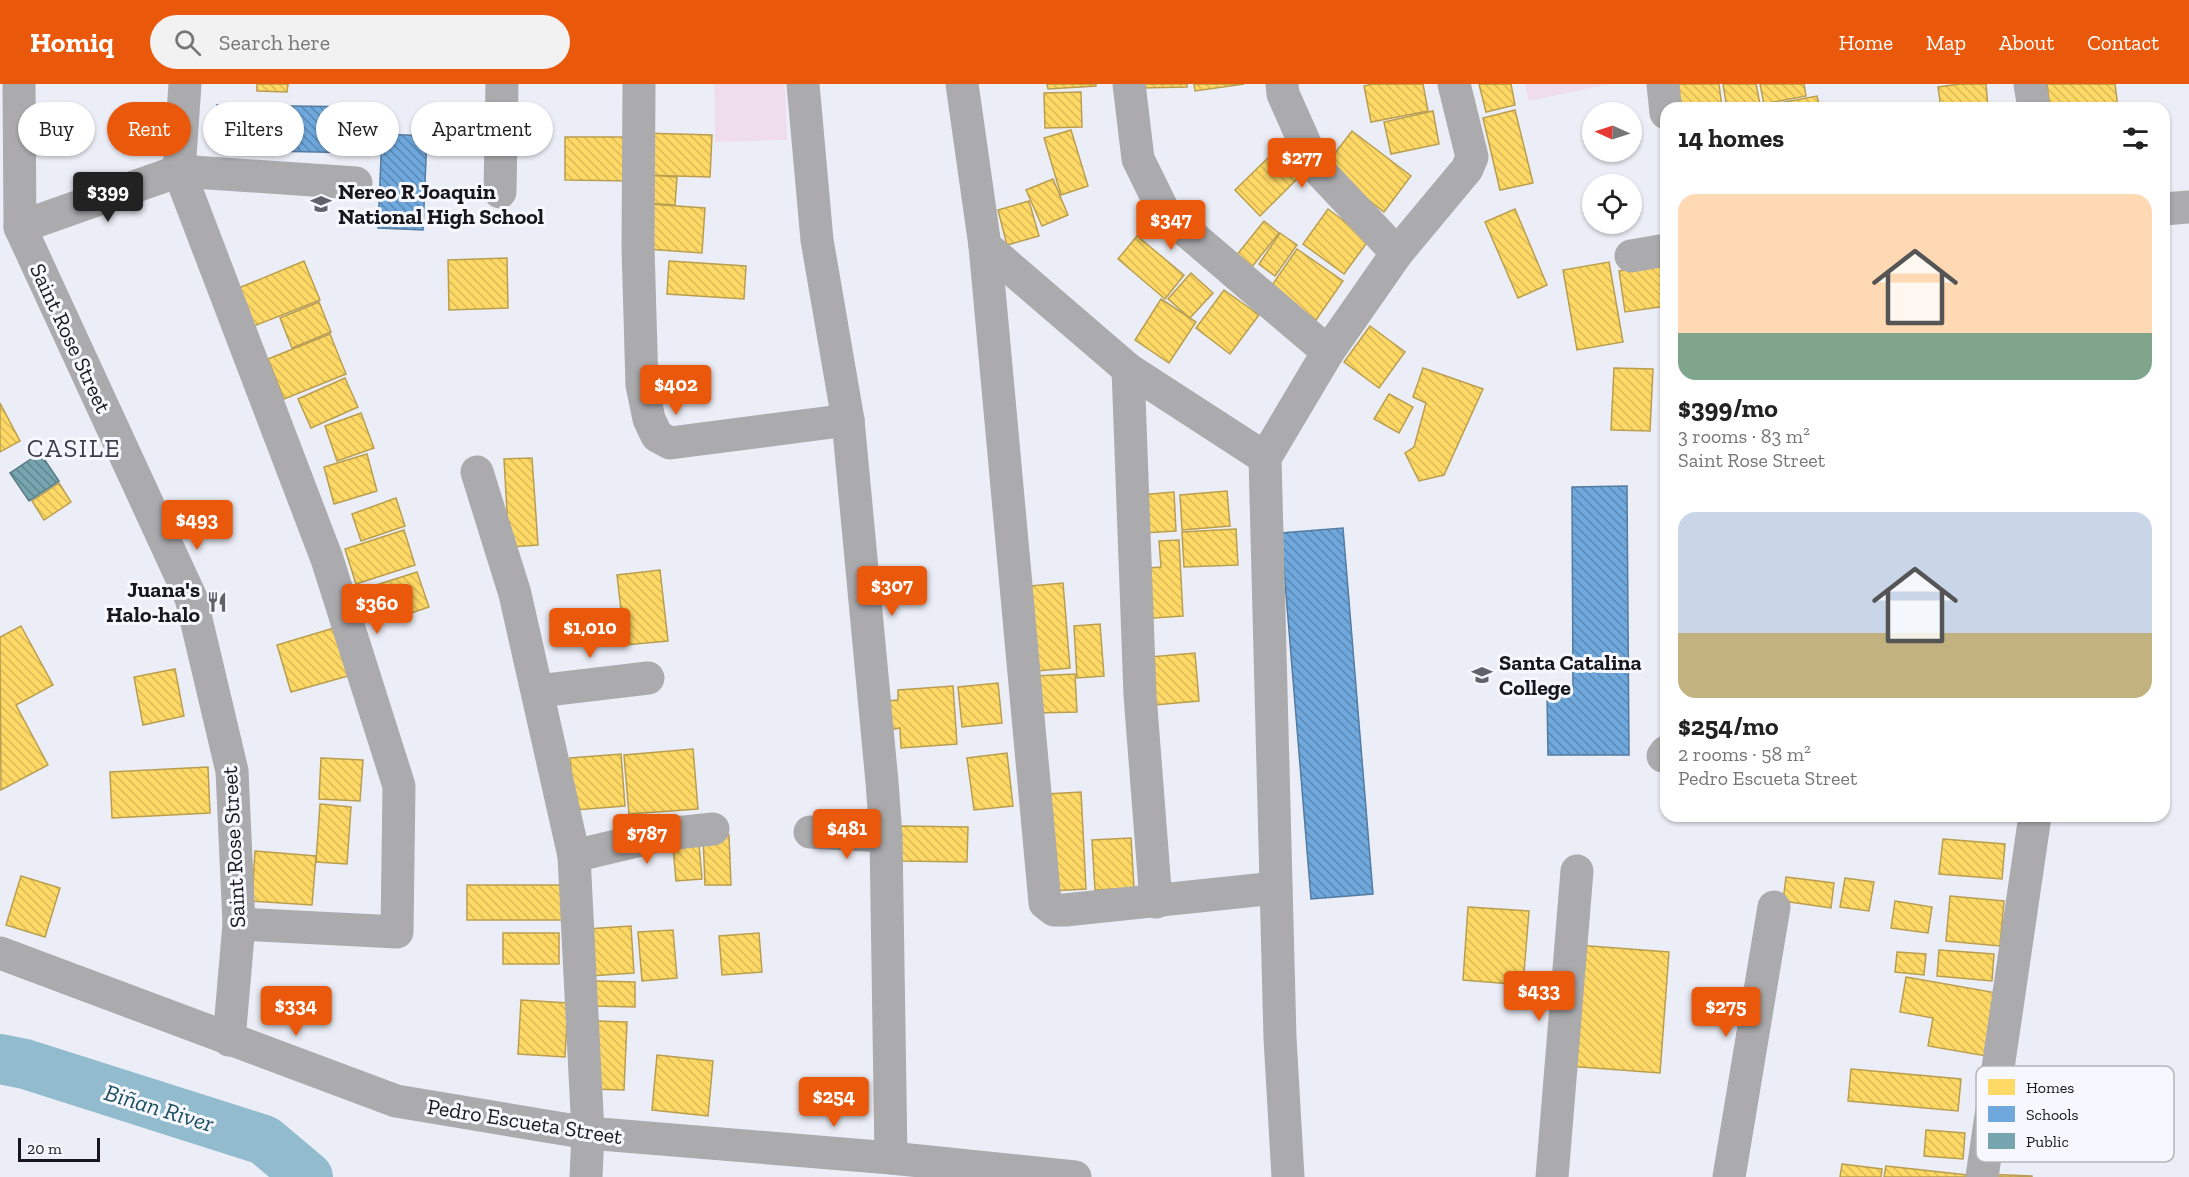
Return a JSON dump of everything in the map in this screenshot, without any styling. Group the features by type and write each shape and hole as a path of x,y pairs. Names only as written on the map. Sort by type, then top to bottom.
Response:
{"street":[{"name":"Saint Rose Street","path":"19,84 20,227 191,598 232,771 239,924 229,1040"},
{"path":"185,84 179,171 327,560 399,786 397,932 239,924"},
{"path":"500,192 502,84"},
{"path":"639,84 638,247 642,385 649,419 657,436 670,443 848,420"},
{"path":"803,84 817,240 848,420 886,836 891,1158"},
{"path":"962,84 985,246 1045,903 1054,910 1156,902 1276,888"},
{"path":"1129,84 1138,159 1164,212 1328,352"},
{"path":"1282,84 1283,94 1315,166 1397,253"},
{"path":"1288,1177 1280,1038 1265,459 1328,352 1397,253 1467,169 1472,157 1454,84"},
{"path":"1663,84 1665,102"},
{"path":"2030,84 2033,102"},
{"path":"20,227 179,171 356,183"},
{"path":"2170,208 2189,207"},
{"path":"985,246 1128,369 1265,459"},
{"path":"1631,256 1660,251"},
{"path":"1128,369 1140,695 1156,902"},
{"path":"477,472 515,594 574,856 588,1133 586,1177"},
{"path":"538,690 648,678"},
{"path":"1998,1066 2034,822"},
{"path":"574,856 666,834 713,829"},
{"path":"810,832 886,836"},
{"path":"1552,1177 1577,871"},
{"path":"1729,1177 1774,907"},
{"name":"Pedro Escueta Street","path":"0,953 396,1101 588,1133 891,1158 1076,1177"},
{"path":"1982,1177 1984,1162"}],"shaded area":[{"path":"714,84 785,84 787,140 715,142"},
{"path":"1525,84 1610,84 1529,101"}],"building: Homes":[{"path":"257,84 288,84 287,92 257,91"},
{"path":"1047,84 1096,84 1096,86 1048,89"},
{"path":"1142,84 1187,84 1187,87 1142,88"},
{"path":"1194,84 1244,84 1195,91"},
{"path":"1423,84 1428,111 1371,122 1364,86"},
{"path":"1479,84 1511,84 1515,105 1486,112"},
{"path":"1675,84 1719,84 1721,102 1678,102"},
{"path":"1723,84 1756,84 1760,102 1726,102"},
{"path":"1760,84 1804,84 1806,96 1764,102"},
{"path":"1986,84 1988,102 1940,102 1938,87"},
{"path":"2047,84 2115,84 2117,102 2049,102"},
{"path":"1081,92 1082,127 1045,128 1044,93"},
{"path":"1817,96 1818,102 1784,102"},
{"path":"1515,110 1533,183 1500,190 1483,118"},
{"path":"1433,111 1439,144 1391,154 1384,122"},
{"path":"1071,130 1088,186 1061,195 1044,138"},
{"path":"1352,131 1411,176 1384,212 1325,166"},
{"path":"643,133 712,135 710,177 642,175"},
{"path":"565,137 634,137 633,181 565,180"},
{"path":"1274,152 1299,177 1260,216 1235,190"},
{"path":"646,175 677,177 675,205 644,203"},
{"path":"1053,179 1068,215 1042,226 1026,190"},
{"path":"1029,201 1039,236 1007,245 998,210"},
{"path":"649,204 705,208 702,253 646,249"},
{"path":"1328,209 1369,240 1344,274 1303,244"},
{"path":"1515,209 1547,285 1518,298 1485,222"},
{"path":"1264,221 1279,233 1251,268 1236,256"},
{"path":"1280,233 1297,245 1275,276 1259,264"},
{"path":"1137,236 1184,275 1165,299 1118,259"},
{"path":"1297,249 1343,281 1316,320 1270,288"},
{"path":"507,258 508,308 449,310 448,260"},
{"path":"304,261 320,300 249,328 234,290"},
{"path":"669,261 746,266 744,299 667,294"},
{"path":"1609,262 1623,342 1577,350 1563,270"},
{"path":"1660,265 1660,307 1625,312 1619,271"},
{"path":"1191,273 1213,293 1190,318 1168,299"},
{"path":"1224,290 1259,315 1230,354 1196,328"},
{"path":"1161,299 1196,322 1169,363 1135,340"},
{"path":"319,302 331,332 292,348 280,318"},
{"path":"1370,326 1405,352 1379,388 1344,362"},
{"path":"330,334 346,374 284,399 268,359"},
{"path":"1423,368 1483,389 1444,475 1419,481 1405,453 1414,447 1426,403 1413,397"},
{"path":"1614,368 1653,369 1650,431 1611,430"},
{"path":"345,378 358,407 311,428 298,399"},
{"path":"1389,394 1413,407 1399,433 1374,419"},
{"path":"0,403 20,441 0,452"},
{"path":"361,413 374,448 337,461 325,426"},
{"path":"367,454 377,491 334,504 324,467"},
{"path":"532,458 538,545 509,547 504,459"},
{"path":"59,483 71,502 44,520 32,501"},
{"path":"1227,491 1230,526 1182,530 1180,495"},
{"path":"1174,492 1176,531 1143,533 1140,495"},
{"path":"396,498 405,526 361,541 352,514"},
{"path":"1236,529 1238,565 1184,567 1182,532"},
{"path":"404,530 415,565 356,584 345,549"},
{"path":"1179,540 1183,616 1139,619 1136,569 1161,567 1159,541"},
{"path":"660,570 668,641 625,645 617,575"},
{"path":"417,572 429,607 379,624 367,588"},
{"path":"1063,583 1070,668 1026,672 1019,587"},
{"path":"1100,624 1104,676 1077,678 1074,626"},
{"path":"21,626 53,685 16,705 48,765 1,790 0,637"},
{"path":"334,628 348,676 291,692 277,645"},
{"path":"1195,653 1199,701 1143,706 1139,658"},
{"path":"175,669 184,716 143,725 134,677"},
{"path":"1075,674 1077,712 1036,713 1035,676"},
{"path":"998,683 1002,723 962,727 958,687"},
{"path":"953,686 957,744 901,748 900,728 889,730 887,701 898,700 898,690"},
{"path":"693,749 698,809 629,814 624,755"},
{"path":"1007,753 1013,806 974,810 967,758"},
{"path":"621,754 625,806 575,810 570,758"},
{"path":"321,758 363,760 360,801 319,799"},
{"path":"208,767 210,813 112,818 110,772"},
{"path":"1081,792 1086,889 1051,891 1046,794"},
{"path":"320,804 351,807 347,864 316,862"},
{"path":"901,826 968,827 967,862 900,861"},
{"path":"698,833 702,879 676,881 672,835"},
{"path":"703,835 729,835 731,885 705,885"},
{"path":"1131,838 1134,888 1095,890 1092,840"},
{"path":"1943,839 2005,844 2002,879 1939,874"},
{"path":"255,851 316,856 312,905 252,901"},
{"path":"21,876 60,888 45,937 6,925"},
{"path":"1786,877 1834,883 1831,908 1783,901"},
{"path":"1845,878 1874,882 1869,911 1840,907"},
{"path":"467,885 567,885 567,920 467,920"},
{"path":"1950,896 2004,901 2000,946 1946,941"},
{"path":"1895,901 1932,907 1928,933 1891,928"},
{"path":"1468,907 1529,911 1523,985 1463,980"},
{"path":"631,926 634,973 589,976 586,929"},
{"path":"673,930 677,978 642,981 638,932"},
{"path":"503,933 559,933 559,964 503,964"},
{"path":"759,933 762,972 722,975 719,936"},
{"path":"1576,945 1669,952 1660,1073 1567,1066"},
{"path":"1939,950 1994,954 1992,981 1937,976"},
{"path":"1897,952 1926,954 1924,975 1895,972"},
{"path":"1906,977 1997,993 1986,1056 1928,1046 1933,1018 1900,1012"},
{"path":"593,981 635,982 635,1007 592,1006"},
{"path":"521,1000 568,1003 565,1057 518,1054"},
{"path":"597,1021 627,1022 624,1090 593,1089"},
{"path":"657,1055 713,1061 708,1116 652,1110"},
{"path":"1851,1069 1961,1079 1958,1111 1848,1101"},
{"path":"1926,1130 1965,1133 1963,1159 1924,1156"},
{"path":"1842,1164 1882,1169 1881,1177 1840,1177"},
{"path":"1886,1166 1967,1175 1967,1177 1884,1177"},
{"path":"1982,1174 2032,1176 2032,1177 1982,1177"}],"building: Schools":[{"path":"304,106 316,106 316,152 304,152"},
{"path":"399,135 411,135 411,156 426,156 423,230 378,228 381,156 399,156"},
{"path":"1627,486 1629,755 1548,755 1547,694 1573,694 1572,487"},
{"path":"1343,528 1373,894 1311,899 1281,533"}],"building: Public":[{"path":"40,453 59,481 29,501 10,473"}],"waterway":[{"name":"Biñan River","path":"0,1059 25,1064 264,1140 308,1177"}],"place":[{"name":"Nereo R Joaquin National High School","path":"321,204"},
{"name":"Juana's Halo-halo","path":"217,602"},
{"name":"Santa Catalina College","path":"1482,675"}],"district":[{"name":"CASILE","path":"74,448"}]}
